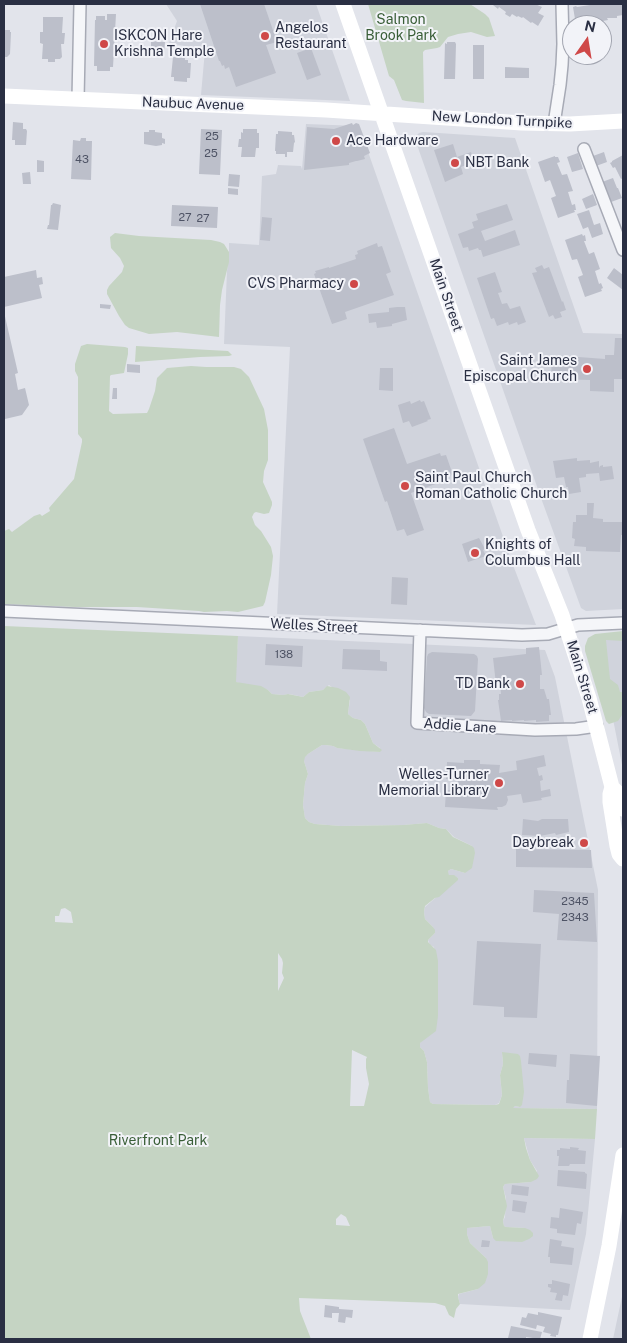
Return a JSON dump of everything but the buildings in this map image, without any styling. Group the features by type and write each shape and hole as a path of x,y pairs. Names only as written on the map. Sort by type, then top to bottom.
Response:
{"main road":[{"name":"Main Street","path":"342,4 528,530 566,628 597,726 612,787 610,802 617,846 619,854 623,859"},
{"name":"Naubuc Avenue","path":"4,96 381,113"},
{"name":"New London Turnpike","path":"381,113 522,123 554,124 623,121"},
{"name":"Main Street","path":"612,787 618,793 623,809"},
{"path":"590,1339 620,1196 623,1155"}],"street":[{"path":"78,99 80,4"},
{"path":"554,124 562,64 562,4"},
{"path":"584,150 623,250"},
{"name":"Welles Street","path":"4,611 541,635 585,625 623,623"},
{"name":"Addie Lane","path":"420,630 416,723 535,730 576,730 597,726"}],"shaded area":[{"path":"166,4 316,4 350,101 201,95 205,50 169,43 177,21"},
{"path":"306,124 359,126 513,565 536,625 277,614 290,347 224,344 227,271 229,243 259,245 262,176 276,174 278,165 301,166 302,169"},
{"path":"423,132 515,138 583,333 623,334 623,609 586,611 581,608 416,142 416,136"},
{"path":"238,636 545,650 555,677 598,890 597,1109 512,1108 515,1106 520,1107 502,1053 503,1064 500,1075 502,1095 499,1103 495,1105 433,1104 430,1102 427,1062 420,1043 438,1016 434,947 430,945 428,940 435,933 433,927 425,919 424,912 425,907 458,878 449,875 448,871 451,869 465,873 472,846 454,837 446,829 427,823 341,826 309,822 305,818 303,805 305,783 308,774 304,757 322,745 380,752 380,748 373,743 365,724 348,714 350,700 329,685 323,690 309,692 303,697 289,694 272,694 268,690 235,682"},
{"path":"623,638 623,770 602,663 593,640"},
{"path":"524,1138 595,1139 586,1234 570,1310 460,1304 458,1297 459,1294 478,1289 486,1258 470,1243 467,1228 490,1226 493,1238 525,1228 506,1227 503,1221 506,1198 503,1187 505,1184 531,1182 537,1171 530,1160"},
{"path":"623,1292 623,1339 613,1339"}],"green space":[{"name":"Salmon Brook Park","path":"368,4 470,4 489,18 495,36 487,37 471,32 458,34 448,37 440,47 425,50 423,52 424,103 402,100 394,80 389,76"},
{"path":"115,233 211,240 224,244 229,252 229,262 220,305 219,337 177,332 149,334 125,325 107,294 109,286 122,272 124,266 111,248 110,237"},
{"path":"87,344 128,348 124,373 110,376 109,411 113,414 147,413 155,391 157,378 167,368 191,366 234,367 241,369 249,377 264,409 268,430 268,460 263,482 272,505 269,513 256,512 252,517 255,525 271,547 273,556 271,575 263,606 238,612 204,612 137,607 4,604 4,531 9,529 12,532 34,516 40,514 42,516 50,511 49,508 74,479 82,442 78,434 78,377 75,371 75,364 81,346"},
{"path":"136,346 228,351 232,355 135,362"},
{"name":"Riverfront Park","path":"4,626 238,636 236,682 261,686 272,694 288,694 303,697 309,692 323,690 327,686 338,688 346,692 350,697 348,714 365,724 373,743 382,750 380,752 360,751 322,745 308,754 304,761 308,774 305,783 303,805 305,818 309,822 341,826 427,823 446,829 453,837 474,848 472,868 465,873 451,869 448,871 449,875 454,875 458,880 439,897 425,906 425,919 435,930 435,933 428,942 436,950 438,961 438,1016 436,1031 420,1043 427,1062 430,1102 433,1104 499,1104 502,1095 500,1075 503,1064 502,1052 518,1054 521,1061 524,1092 522,1105 513,1108 597,1109 595,1139 524,1138 530,1160 539,1176 531,1182 505,1184 503,1187 507,1206 503,1221 506,1227 530,1230 533,1236 522,1242 496,1241 493,1238 490,1226 467,1228 470,1243 488,1262 488,1274 485,1283 478,1289 458,1294 460,1304 456,1309 454,1318 449,1315 445,1306 435,1303 299,1298 300,1311 311,1339 4,1339","holes":["65,908 71,912 73,923 55,922 55,916 59,916 61,909","278,953 283,963 282,973 284,978 278,991","352,1050 367,1057 366,1068 369,1084 364,1106 350,1106","341,1214 346,1217 350,1226 336,1225 336,1219"]},
{"path":"623,631 623,641 606,640 610,679 618,685 620,692 623,692 622,715 618,721 609,724 606,721 585,646 588,638 595,634"}],"place":[{"name":"Angelos Restaurant","path":"265,36"},
{"name":"ISKCON Hare Krishna Temple","path":"104,44"},
{"name":"Ace Hardware","path":"336,141"},
{"name":"NBT Bank","path":"455,163"},
{"name":"CVS Pharmacy","path":"354,284"},
{"name":"Saint James Episcopal Church","path":"587,369"},
{"name":"Saint Paul Church Roman Catholic Church","path":"405,486"},
{"name":"Knights of Columbus Hall","path":"475,553"},
{"name":"TD Bank","path":"520,684"},
{"name":"Welles-Turner Memorial Library","path":"499,783"},
{"name":"Daybreak","path":"584,843"}]}
